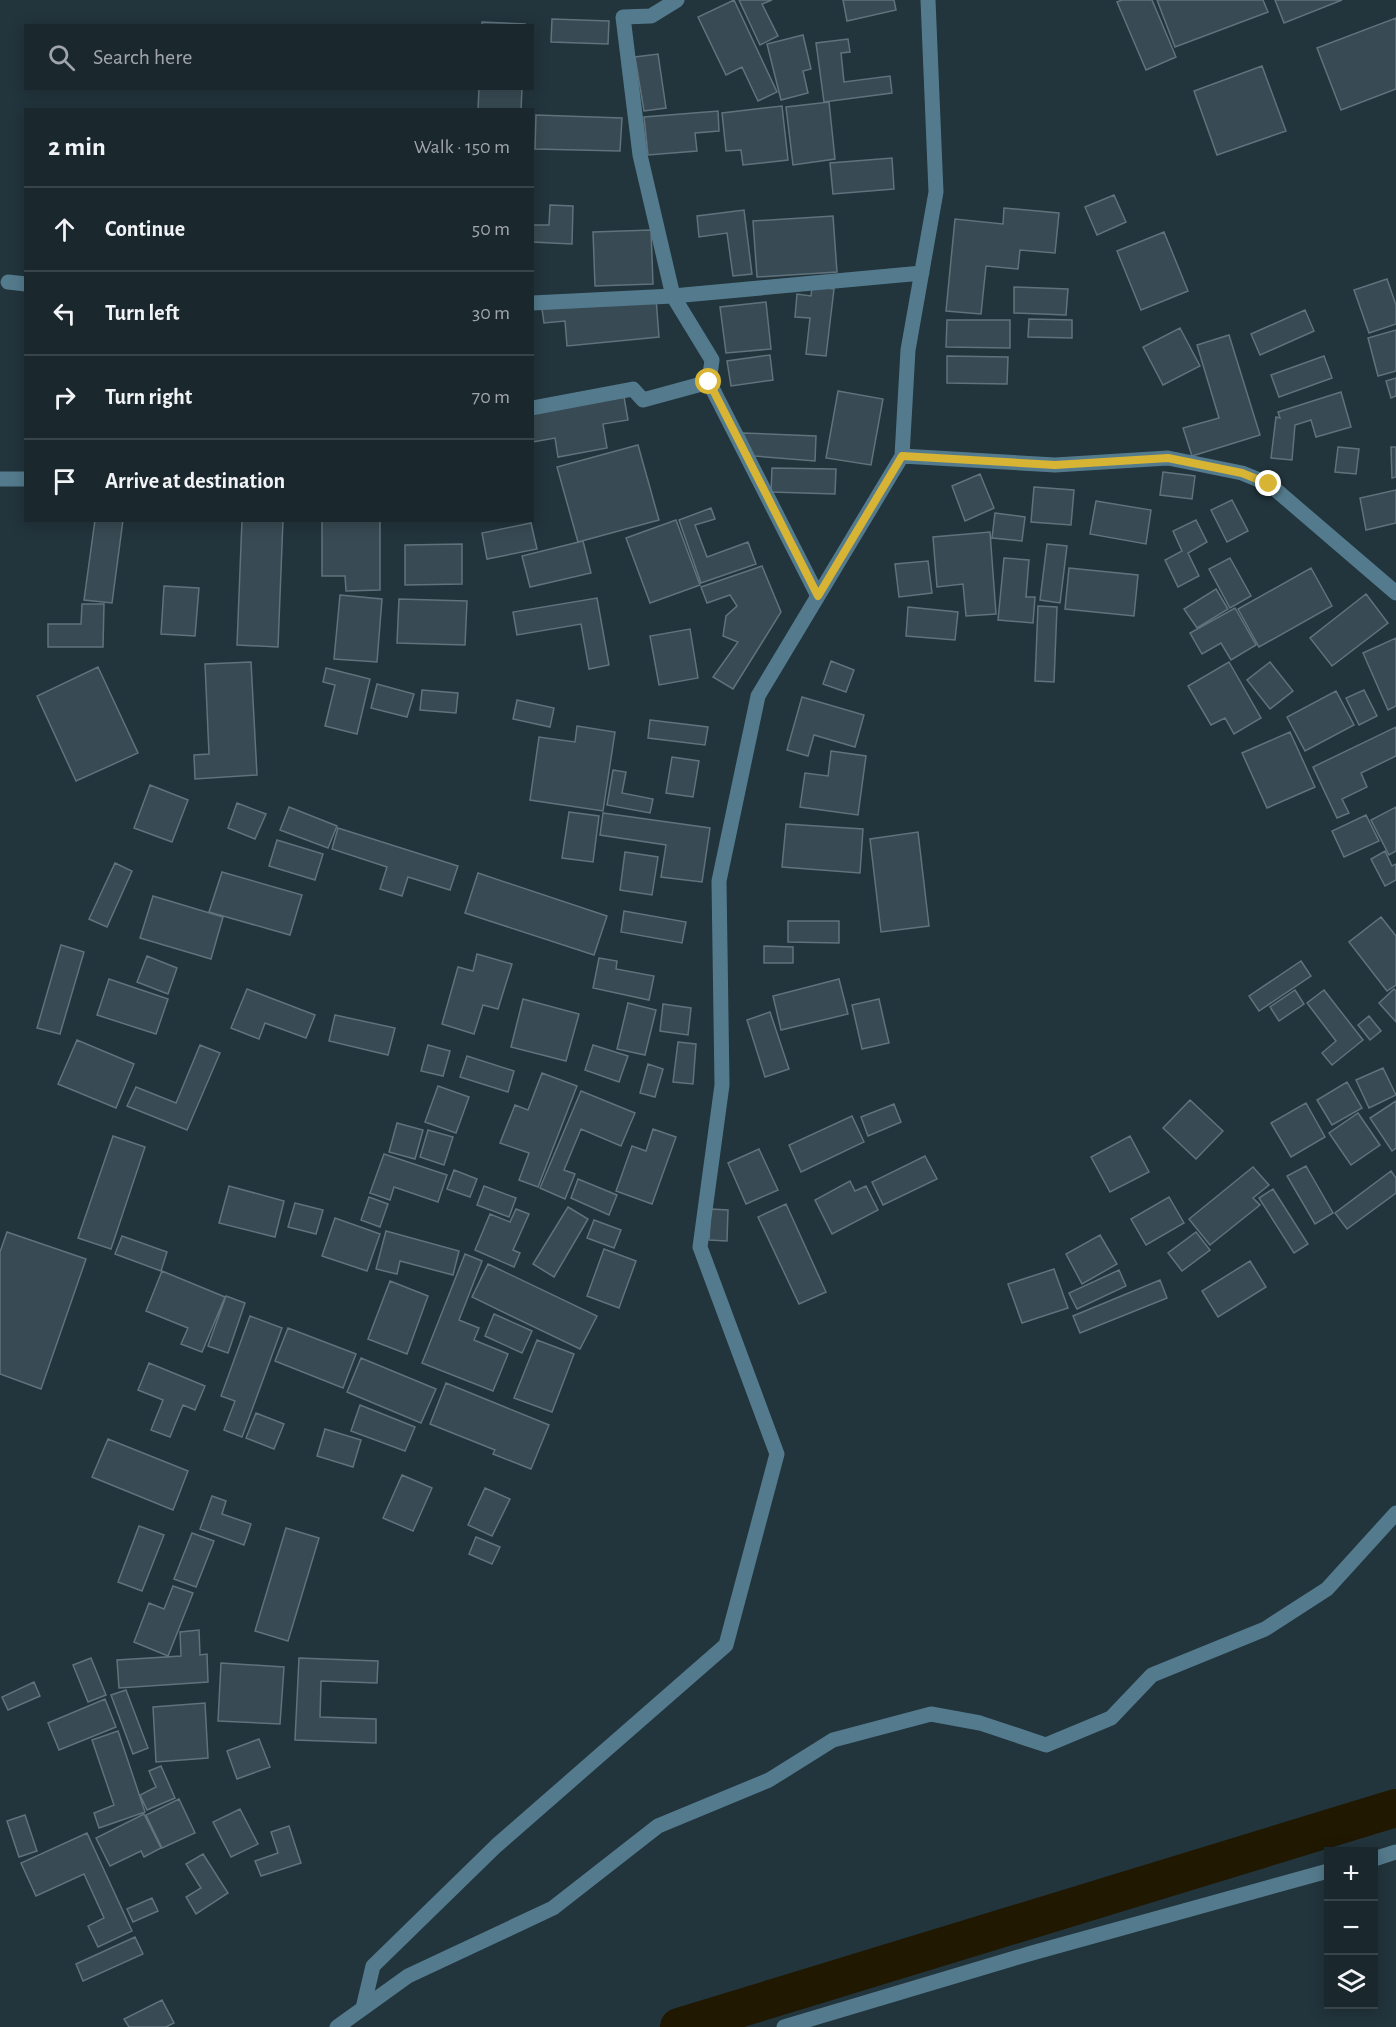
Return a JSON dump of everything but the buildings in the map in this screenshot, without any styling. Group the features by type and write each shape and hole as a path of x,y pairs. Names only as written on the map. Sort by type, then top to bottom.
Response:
{"street":[{"path":"677,0 651,15 623,16 640,155 673,296 712,360 709,382 818,596"},
{"path":"363,2008 373,1966 496,1846 726,1645 777,1454 700,1247 722,1085 719,881 758,696 902,456 908,350 936,192 928,0"},
{"path":"534,303 673,296 922,273"},
{"path":"8,282 24,284"},
{"path":"534,408 633,389 643,400 709,382"},
{"path":"902,456 1055,465 1168,458 1242,473 1269,484 1396,592"},
{"path":"0,479 24,479"},
{"path":"337,2027 408,1976 554,1908 658,1826 769,1780 833,1740 931,1714 980,1723 1046,1745 1111,1718 1152,1676 1265,1629 1327,1589 1396,1513"},
{"path":"1378,1858 1396,1852"},
{"path":"784,2027 1032,1953 1324,1872"}],"waterway":[{"path":"679,2027 1396,1808"}],"route":[{"path":"709,382 818,596 902,456 1055,465 1168,458 1242,473 1269,484"}]}
